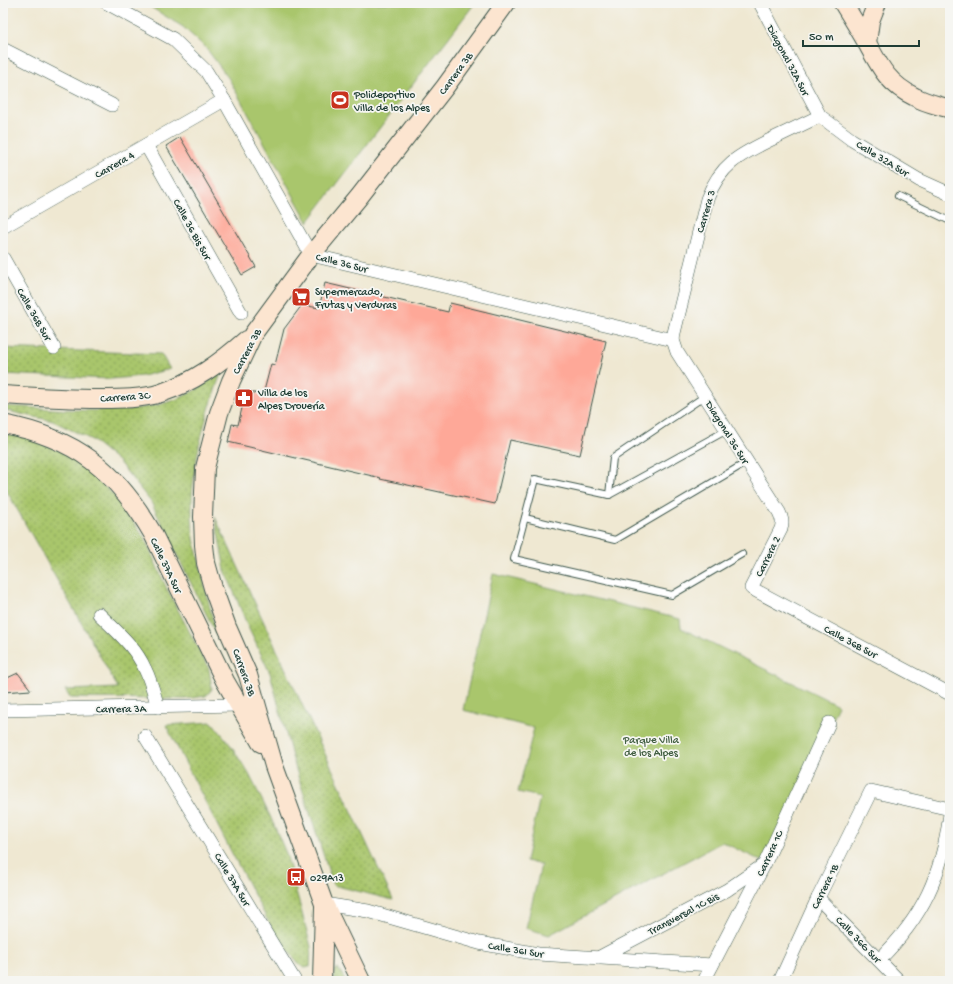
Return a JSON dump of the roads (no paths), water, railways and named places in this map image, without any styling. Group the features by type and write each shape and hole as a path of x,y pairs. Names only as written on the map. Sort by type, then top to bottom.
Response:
{"main road":[{"name":"Carrera 3B","path":"274,766 248,675 213,588 204,544 204,487 209,452 221,407 231,381 253,334 311,255 446,88 506,3"},
{"path":"843,3 867,43 878,65 887,77 914,97 950,108"},
{"path":"867,43 870,21 877,3"},
{"name":"Carrera 3C","path":"3,395 83,399 120,399 160,393 179,386 208,370 230,354 253,334"},
{"name":"Calle 37A Sur","path":"3,424 42,433 67,444 89,458 108,474 124,491 141,514 153,534 224,681 274,766"},
{"path":"274,766 324,904 362,977"},
{"path":"322,981 324,904"}],"street":[{"name":"Calle 36 Sur","path":"107,3 173,39 206,71 224,100 311,255 673,340"},
{"name":"Diagonal 32A Sur","path":"760,3 820,116"},
{"path":"3,49 112,105"},
{"name":"Carrera 4","path":"3,227 224,100"},
{"name":"Calle 32A Sur","path":"820,116 852,140 919,180 950,194"},
{"name":"Carrera 3","path":"673,340 685,286 711,188 734,160 745,152 820,116"},
{"name":"Calle 36 Bis Sur","path":"146,145 241,313"},
{"name":"Calle 36B Sur","path":"3,258 54,348"},
{"name":"Diagonal 36 Sur","path":"673,340 677,352 779,512 782,524"},
{"name":"Carrera 2","path":"751,588 782,524"},
{"name":"Calle 36B Sur","path":"751,588 950,694"},
{"path":"99,614 129,644 138,656 145,669 158,707"},
{"name":"Carrera 3A","path":"3,710 238,705"},
{"name":"Carrera 1C","path":"704,981 765,863 829,723"},
{"name":"Calle 37A Sur","path":"145,736 295,981"},
{"name":"Carrera 1B","path":"780,981 818,898 871,791 950,809"},
{"path":"878,960 904,934 930,891 944,850 950,814"},
{"name":"Transversal 1C Bis","path":"598,958 727,890 765,863"},
{"name":"Calle 36G Sur","path":"818,898 899,981"},
{"name":"Calle 36I Sur","path":"324,904 368,911 478,943 538,954 712,965"}],"lane":[{"path":"898,196 950,221"},
{"path":"609,495 613,458 706,396"},
{"path":"727,430 609,495 535,479 514,559 672,595 742,554"},
{"path":"525,518 615,540 747,462"}],"place":[{"name":"Polideportivo Villa de los Alpes","path":"340,100"},
{"name":"Supermercado, Frutas y Verduras","path":"301,297"},
{"name":"Villa de los Alpes Drouería","path":"244,398"},
{"name":"029A13","path":"296,877"}],"park label":[{"name":"Parque Villa de los Alpes","path":"651,745"}]}
